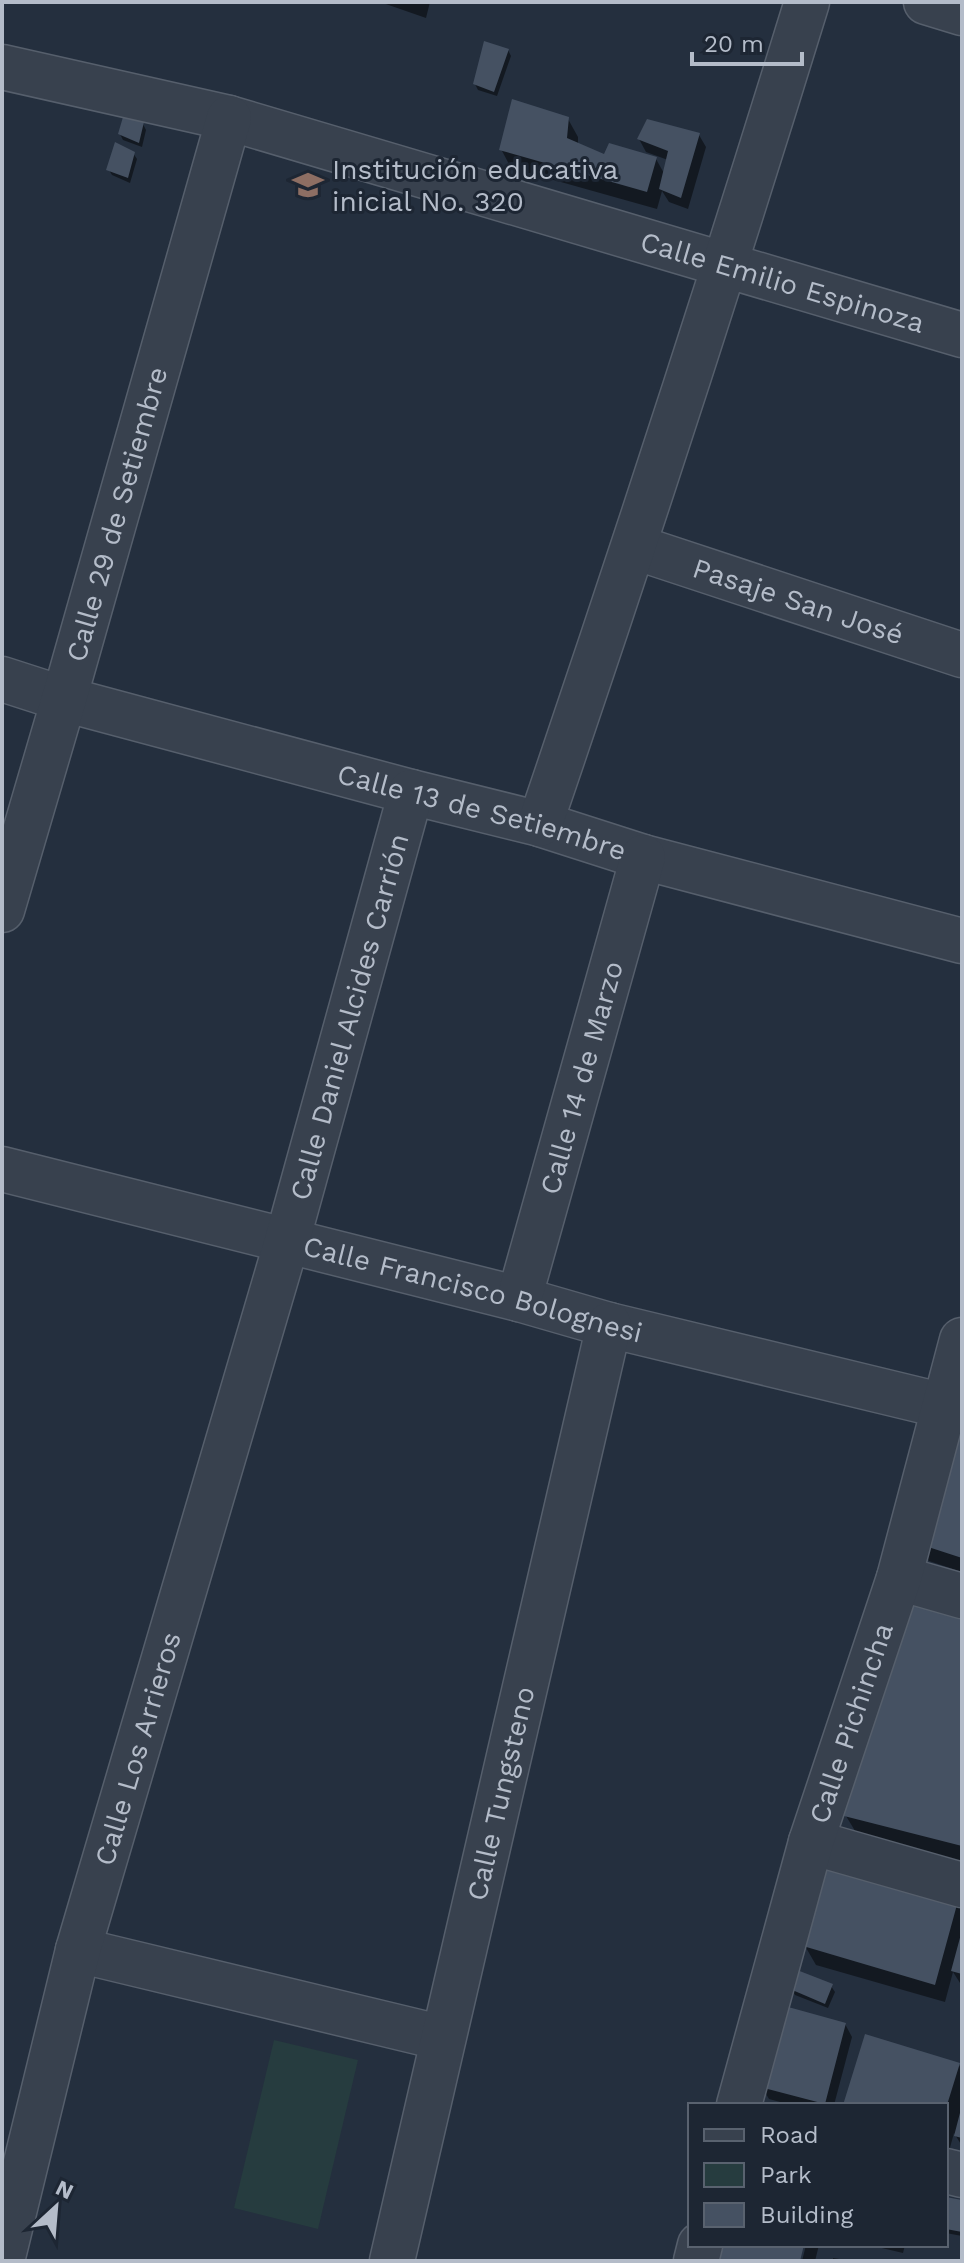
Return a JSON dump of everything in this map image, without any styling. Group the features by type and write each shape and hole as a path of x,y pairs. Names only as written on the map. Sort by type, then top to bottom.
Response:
{"street":[{"path":"540,824 635,547 807,2"},
{"path":"926,2 962,13"},
{"name":"Calle Emilio Espinoza","path":"2,67 229,118 962,335"},
{"name":"Calle 29 de Setiembre","path":"2,910 229,118"},
{"name":"Pasaje San José","path":"635,547 962,655"},
{"name":"Calle 13 de Setiembre","path":"2,679 64,699 540,824 643,857 962,941"},
{"name":"Calle Daniel Alcides Carrión","path":"287,1241 411,792"},
{"name":"Calle 14 de Marzo","path":"519,1299 643,857"},
{"name":"Calle Francisco Bolognesi","path":"2,1169 519,1299 609,1325 944,1406"},
{"name":"Calle Los Arrieros","path":"2,2261 78,1950 287,1241"},
{"name":"Calle Tungsteno","path":"392,2261 609,1325"},
{"name":"Calle Pichincha","path":"740,2103 811,1842 899,1578 962,1340"},
{"path":"899,1578 962,1596"},
{"path":"811,1842 962,1885"},
{"path":"78,1950 443,2038"}],"green space":[{"path":"274,2040 358,2060 318,2229 234,2208"}],"building":[{"path":"484,41 509,49 494,92 473,84"},
{"path":"512,99 569,117 567,138 604,154 609,143 657,157 647,192 499,150"},
{"path":"123,117 144,122 139,143 118,134"},
{"path":"647,119 700,133 681,198 659,189 668,151 637,139"},
{"path":"115,142 135,152 128,178 106,170"},
{"path":"952,1432 962,1435 962,1558 916,1543"},
{"path":"897,1600 962,1616 962,1846 844,1816"},
{"path":"827,1863 958,1901 935,1985 803,1946"},
{"path":"962,1934 962,1974 951,1971"},
{"path":"797,1970 833,1984 825,2004 790,1989"},
{"path":"781,2005 846,2023 825,2103 760,2087"},
{"path":"865,2034 960,2063 948,2103 844,2103"},
{"path":"962,2109 962,2138 954,2136"},
{"path":"948,2197 962,2200 962,2232 948,2229"},
{"path":"716,2247 804,2247 800,2261 712,2261"}],"place":[{"name":"Institución educativa inicial No. 320","path":"308,185"}]}
